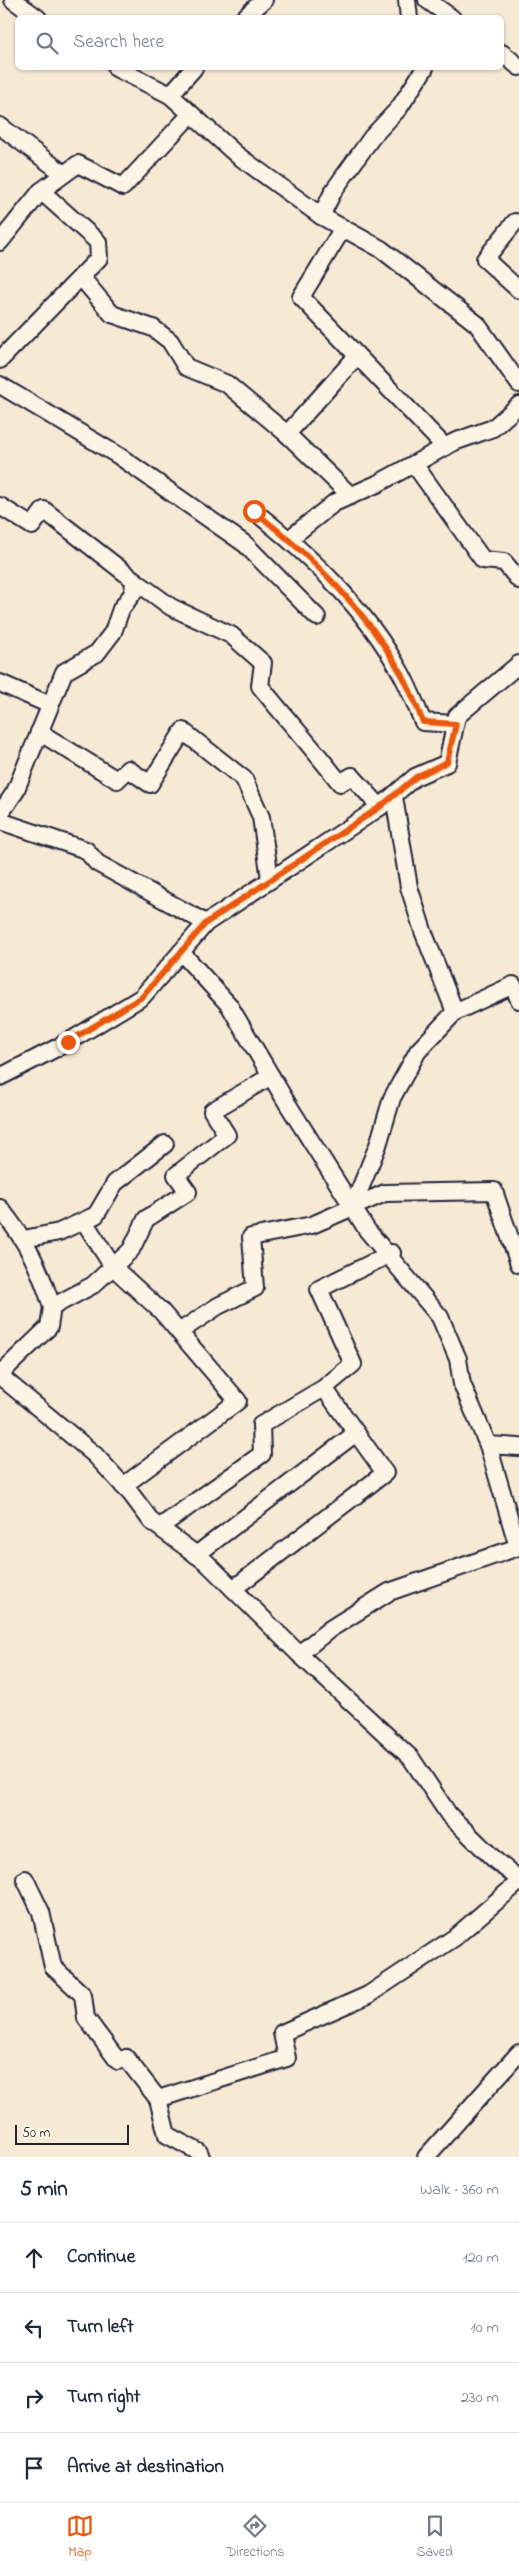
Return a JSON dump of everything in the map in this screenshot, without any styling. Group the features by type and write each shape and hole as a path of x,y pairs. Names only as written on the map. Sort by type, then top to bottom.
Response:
{"street":[{"path":"13,0 34,15"},
{"path":"247,15 264,0"},
{"path":"407,0 409,15"},
{"path":"427,0 448,15"},
{"path":"504,55 519,67"},
{"path":"120,70 170,95 237,155 321,216 381,249 477,324 519,384"},
{"path":"170,95 192,70"},
{"path":"321,216 334,190 372,136 399,108 424,70"},
{"path":"0,242 41,191 78,164 123,187 191,114"},
{"path":"0,126 64,174"},
{"path":"0,360 99,258 98,242 41,191"},
{"path":"515,222 485,259 519,290"},
{"path":"343,228 301,297 445,447"},
{"path":"81,277 112,314 153,328 170,341 186,367 227,384 287,434 351,496"},
{"path":"287,434 358,356"},
{"path":"0,386 119,456 245,544 317,617"},
{"path":"289,539 334,503 445,447 493,428 519,405"},
{"path":"414,464 483,560 504,562 519,580"},
{"path":"0,506 32,526 44,510 171,607 231,635 263,663 260,686 278,710 316,751 340,783 352,776 380,807"},
{"path":"254,511 289,539 338,586 373,629 402,674 423,722 456,724"},
{"path":"134,580 133,593 121,608 113,632 98,653 64,672 15,792 1,813 86,850 97,863 206,923"},
{"path":"0,1076 68,1042 142,997 206,923 380,807 416,777 447,762 457,716 519,664"},
{"path":"0,683 50,705"},
{"path":"38,732 117,780 128,769 150,784 183,731 244,779 262,817 270,879"},
{"path":"394,797 409,887 424,932 456,1012"},
{"path":"181,952 229,1005 368,1230 390,1254 440,1317 458,1359 462,1384 488,1445 518,1547 389,1592 330,1629 299,1654"},
{"path":"353,1206 378,1145 392,1098 418,1051 456,1012 513,985 519,1000"},
{"path":"52,1307 92,1285 131,1250 146,1219 188,1192 176,1175 227,1135 212,1111 272,1076"},
{"path":"24,1239 59,1232 96,1215 115,1183 165,1144"},
{"path":"179,1332 218,1306 255,1288 251,1238 312,1225 385,1193 494,1191 519,1264"},
{"path":"0,1208 24,1239 40,1269 52,1307 49,1326 0,1375 95,1455 152,1522 196,1555 234,1588 299,1654 410,1758 449,1815 519,1881 454,1938 368,1995 282,2033 286,2058 158,2100"},
{"path":"84,1220 112,1267 161,1311 238,1401 123,1486"},
{"path":"160,1527 262,1454 261,1425 324,1388 353,1364 319,1289 390,1254"},
{"path":"234,1588 385,1473 324,1388"},
{"path":"196,1555 356,1434"},
{"path":"488,1445 519,1447"},
{"path":"25,1879 41,1912 53,1966 83,1995 86,2018 118,2062 126,2058 158,2100 167,2135 199,2152 201,2157"},
{"path":"426,2157 519,2053"}],"route":[{"path":"68,1042 142,997 206,923 380,807 416,777 447,762 456,724 423,722 402,674 373,629 338,586 289,539 254,511"}]}
